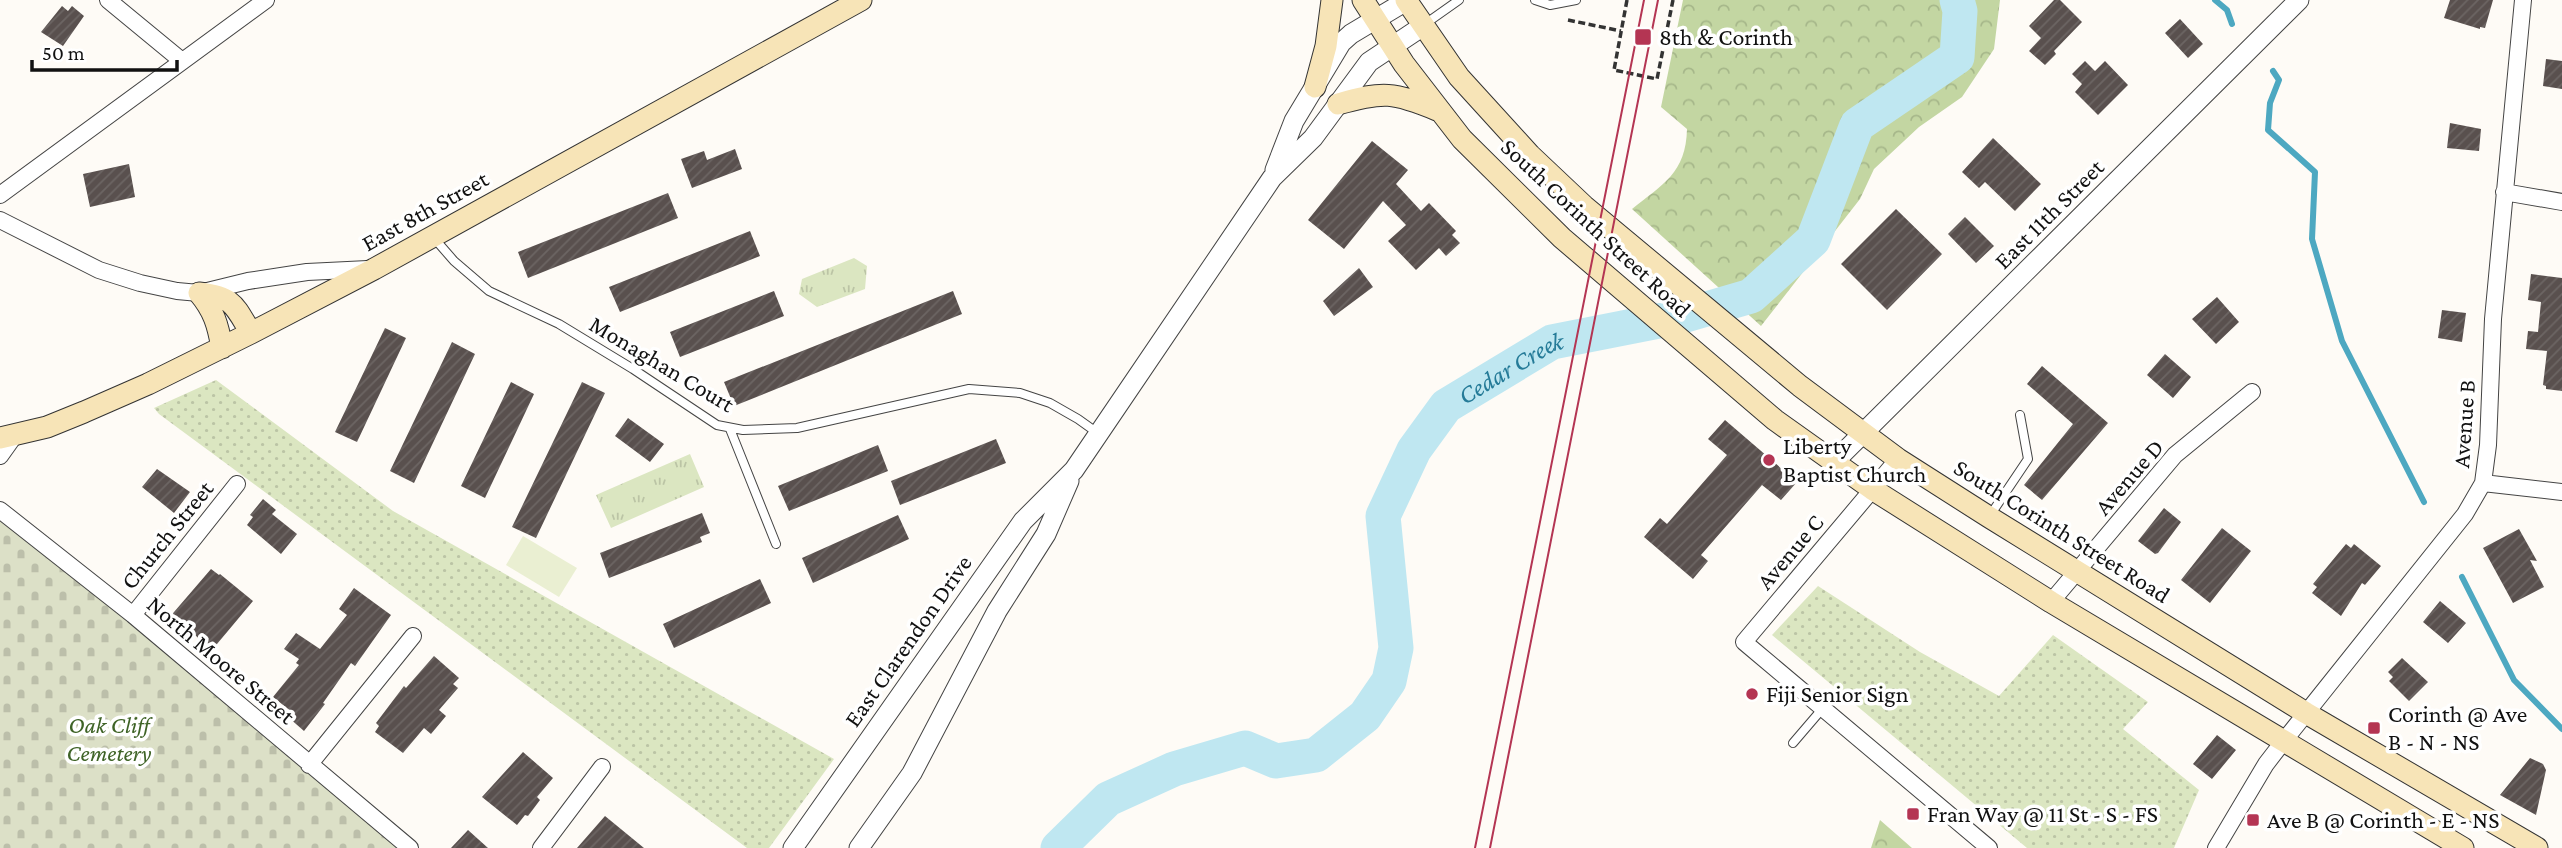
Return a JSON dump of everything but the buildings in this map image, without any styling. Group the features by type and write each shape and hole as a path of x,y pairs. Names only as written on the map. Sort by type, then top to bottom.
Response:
{"main road":[{"name":"East 8th Street","path":"7,436 47,427 84,412 222,348 374,269 861,0"},
{"path":"1315,86 1326,46 1332,0"},
{"name":"South Corinth Street Road","path":"1363,0 1392,47 1438,111 1462,139 1562,238 1775,421 1872,489 2052,602 2463,848"},
{"name":"South Corinth Street Road","path":"1407,0 1459,77 1530,155 1584,206 1752,348 1863,433 1898,459 2306,713 2537,848"},
{"path":"1338,104 1383,94 1402,96 1438,111"},
{"path":"199,293 220,295 233,303 251,333"},
{"path":"199,293 215,315 222,348"}],"street":[{"path":"108,0 182,61"},
{"path":"0,175 7,191 265,0"},
{"name":"East Clarendon Drive","path":"1272,178 1294,121 1341,43 1407,0"},
{"name":"East 11th Street","path":"1835,463 2299,0"},
{"name":"Avenue B","path":"2216,848 2266,764 2465,514 2483,483 2488,445 2493,319 2523,0"},
{"name":"East Clarendon Drive","path":"793,848 1023,521 1073,470 1099,435 1272,178 1313,138 1368,62 1423,26"},
{"path":"2504,192 2562,202"},
{"path":"0,220 99,270 140,283 199,293 248,281 307,272 374,269"},
{"name":"Avenue D","path":"2052,602 2175,455 2252,392"},
{"path":"0,456 7,436"},
{"name":"Avenue C","path":"1824,708 1744,642 1898,459"},
{"name":"East Clarendon Drive","path":"859,848 912,773 997,611 1046,534 1073,470"},
{"path":"2483,483 2562,492"},
{"name":"Church Street","path":"133,615 237,484"},
{"path":"0,499 6,515"},
{"name":"North Moore Street","path":"6,515 133,615 410,848"},
{"path":"309,765 413,635"},
{"path":"1824,708 1989,848"},
{"path":"541,848 602,767"}],"lane":[{"path":"1423,26 1459,0"},
{"path":"1535,0 1550,5 1576,0"},
{"name":"Monaghan Court","path":"432,237 454,261 489,291 559,324 717,425 730,429 797,428 969,389 1020,393 1050,403 1099,435"},
{"path":"1990,517 2028,459 2021,415"},
{"path":"730,429 776,544"},
{"path":"1793,743 1824,708"}],"path":[{"path":"1627,0 1614,70 1657,79 1673,0"},
{"path":"1568,20 1621,31"}],"green space":[{"path":"1683,0 2000,0 1994,49 1962,97 1919,127 1874,169 1860,199 1761,326 1632,209 1671,176 1686,144 1687,129 1661,107"},
{"path":"854,258 867,266 865,289 817,307 799,294 802,279"},
{"path":"216,380 393,511 834,759 769,848 747,848 154,408"},
{"path":"690,454 704,487 611,528 596,495"},
{"name":"Oak Cliff Cemetery","path":"0,503 407,848 0,848"},
{"path":"523,536 577,568 559,597 506,565"},
{"path":"1818,586 1920,652 1999,696 2053,635 2148,702 2123,729 2199,790 2174,848 2027,848 1772,635"},
{"path":"1880,820 1912,848 1871,848"}],"waterway":[{"name":"Cedar Creek","path":"1058,848 1108,799 1174,769 1245,748 1276,761 1316,755 1365,716 1389,681 1396,648 1383,516 1414,450 1446,406 1552,342 1679,317 1751,296 1813,240 1857,125 1957,57 1960,11 1957,0"},
{"path":"2215,0 2227,10 2232,24"},
{"path":"2273,71 2279,80 2270,103 2268,130 2315,172 2312,239 2342,341 2424,502"},
{"path":"2462,577 2514,680 2562,729"}],"tram line":[{"path":"1475,848 1644,0"},
{"path":"1490,848 1658,0"}],"place":[{"name":"8th & Corinth","path":"1643,37"},
{"name":"Liberty Baptist Church","path":"1769,460"},
{"name":"Fiji Senior Sign","path":"1752,694"},
{"name":"Corinth @ Ave B - N - NS","path":"2374,728"},
{"name":"Fran Way @ 11 St - S - FS","path":"1913,814"},
{"name":"Ave B @ Corinth - E - NS","path":"2253,820"}]}
